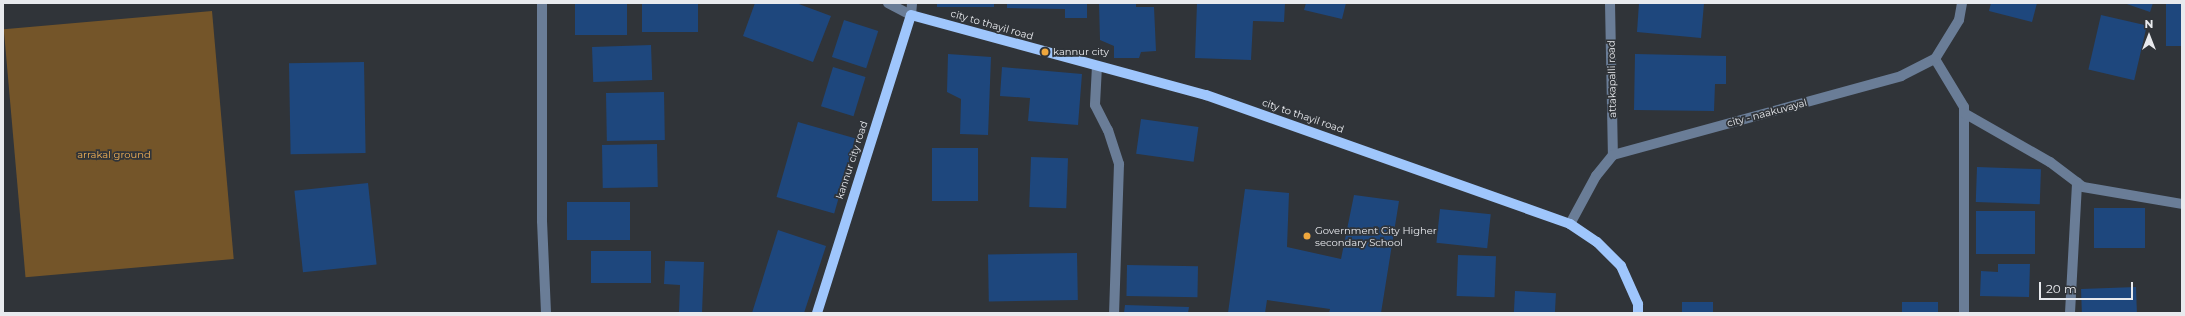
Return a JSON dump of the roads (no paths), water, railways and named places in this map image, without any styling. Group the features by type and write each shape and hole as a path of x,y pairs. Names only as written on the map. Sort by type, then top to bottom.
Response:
{"main road":[{"name":"city to thayil road","path":"911,15 1206,95 1570,224 1597,242 1621,266 1638,304 1638,313"},
{"name":"kannur city road","path":"817,313 911,15"}],"street":[{"path":"542,3 542,221 546,313"},
{"path":"888,3 911,15 912,3"},
{"name":"attakapalli road","path":"1610,3 1613,155"},
{"path":"1962,3 1959,20 1935,59 1964,107 1964,313"},
{"name":"city - naakuvayal","path":"1613,155 1900,76 1935,59"},
{"path":"1097,66 1095,105 1108,130 1119,164 1114,313"},
{"path":"1964,113 2050,162 2083,187 2182,204"},
{"path":"1570,224 1596,176 1613,155"},
{"path":"2070,313 2077,182"}],"place":[{"name":"kannur city","path":"1045,52"},
{"name":"Government City Higher secondary School","path":"1307,236"}],"park label":[{"name":"arrakal ground","path":"114,155"}]}
